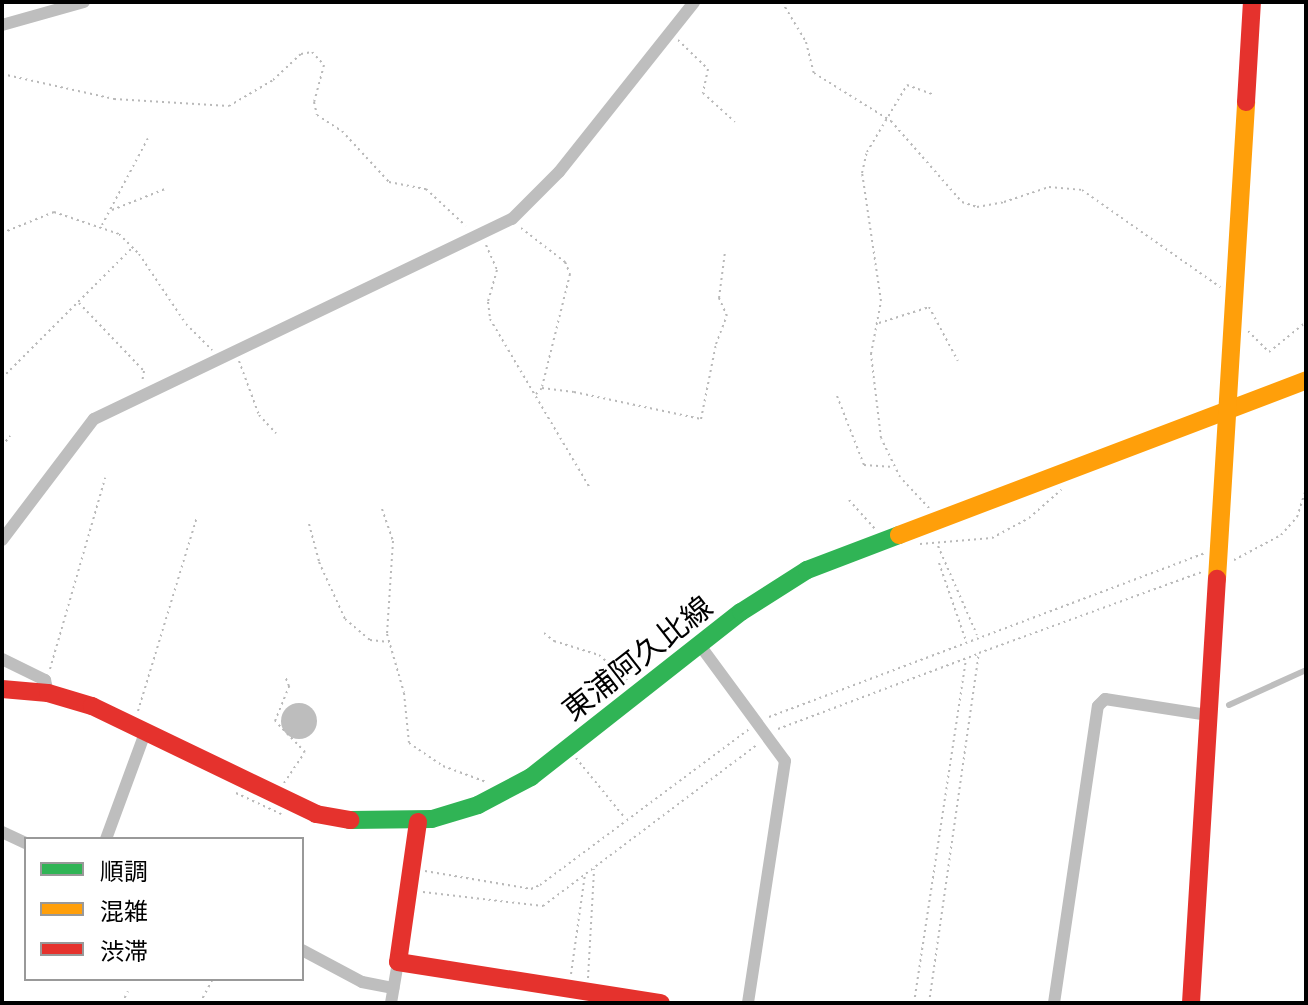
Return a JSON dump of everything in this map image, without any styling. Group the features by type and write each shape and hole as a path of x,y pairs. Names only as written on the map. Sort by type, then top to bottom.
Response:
{"main road":[{"path":"1191,1003 1252,2"},
{"name":"東浦阿久比線","path":"2,689 46,687 298,808 342,820 418,822 501,795 568,748 770,591 880,538 1306,380"},
{"path":"418,822 398,962 661,1003"}],"street":[{"path":"2,540 74,440 94,419 514,217 559,172 694,2"},
{"path":"2,25 78,3"},
{"path":"699,644 785,761 748,1003"},
{"path":"2,659 46,687"},
{"path":"1054,1003 1098,706 1105,699 1207,715"},
{"path":"107,837 139,730"},
{"path":"2,832 24,842"},
{"path":"304,951 362,982 393,988"},
{"path":"391,1003 398,962"}],"lane":[{"path":"1229,705 1306,670"}],"path":[{"path":"782,2 806,42 814,73 888,118 962,202 977,207 1004,202 1049,187 1082,190 1235,295"},
{"path":"1301,2 1306,6"},
{"path":"669,32 708,69 703,93 735,122"},
{"path":"2,74 114,99 218,107 241,101 301,54 312,52 324,65 314,102 317,115 342,131 389,182 434,193 476,236 497,270 488,302 490,319 590,488"},
{"path":"934,95 907,85 867,152 862,173 881,301 871,354 881,438 892,466 935,520"},
{"path":"101,227 148,138"},
{"path":"110,209 122,210 165,189"},
{"path":"2,233 54,212 101,227 133,247 186,324 228,355 259,415 276,433"},
{"path":"514,217 523,232 565,262 570,274 542,388 536,394"},
{"path":"2,378 133,247"},
{"path":"542,388 615,398 701,419 716,344 727,316 719,298 725,252"},
{"path":"78,303 144,371 146,377 126,402"},
{"path":"879,323 929,307 958,361"},
{"path":"1246,329 1269,352 1306,322"},
{"path":"837,396 864,465 892,466"},
{"path":"2,446 10,436"},
{"path":"909,544 992,538 1020,524 1056,496 1063,487 1062,472"},
{"path":"46,687 105,478"},
{"path":"412,869 531,889 780,711 977,637 1281,535 1297,517 1306,489"},
{"path":"849,500 880,538"},
{"path":"382,509 393,541 386,609 390,642 413,747 452,771 497,786 501,795"},
{"path":"139,730 197,517"},
{"path":"309,524 322,570 345,619 370,640 390,642"},
{"path":"937,544 977,637"},
{"path":"409,890 539,907 768,736 1216,557"},
{"path":"939,563 966,641"},
{"path":"544,633 554,641 599,655 640,691"},
{"path":"929,1003 979,653"},
{"path":"914,1003 965,658"},
{"path":"277,799 305,752 275,721 289,686 285,676"},
{"path":"568,748 627,820"},
{"path":"223,786 285,815 298,808"},
{"path":"577,990 597,889 593,868"},
{"path":"577,990 585,874"},
{"path":"200,1003 212,981"},
{"path":"122,1003 128,991"}],"shaded area":[{"path":"299,703 312,708 317,721 312,734 299,739 286,734 281,721 286,708"}],"traffic: fast":[{"path":"350,820 432,819 478,805 531,777 741,612 807,570 899,535"}],"traffic: slow":[{"path":"1217,579 1246,102"},
{"path":"899,535 1306,380"}],"traffic: jam":[{"path":"1246,102 1252,2"},
{"path":"1191,1003 1217,579"},
{"path":"2,689 48,693 92,706 316,814 350,820"},
{"path":"418,822 398,962 661,1003"}]}
